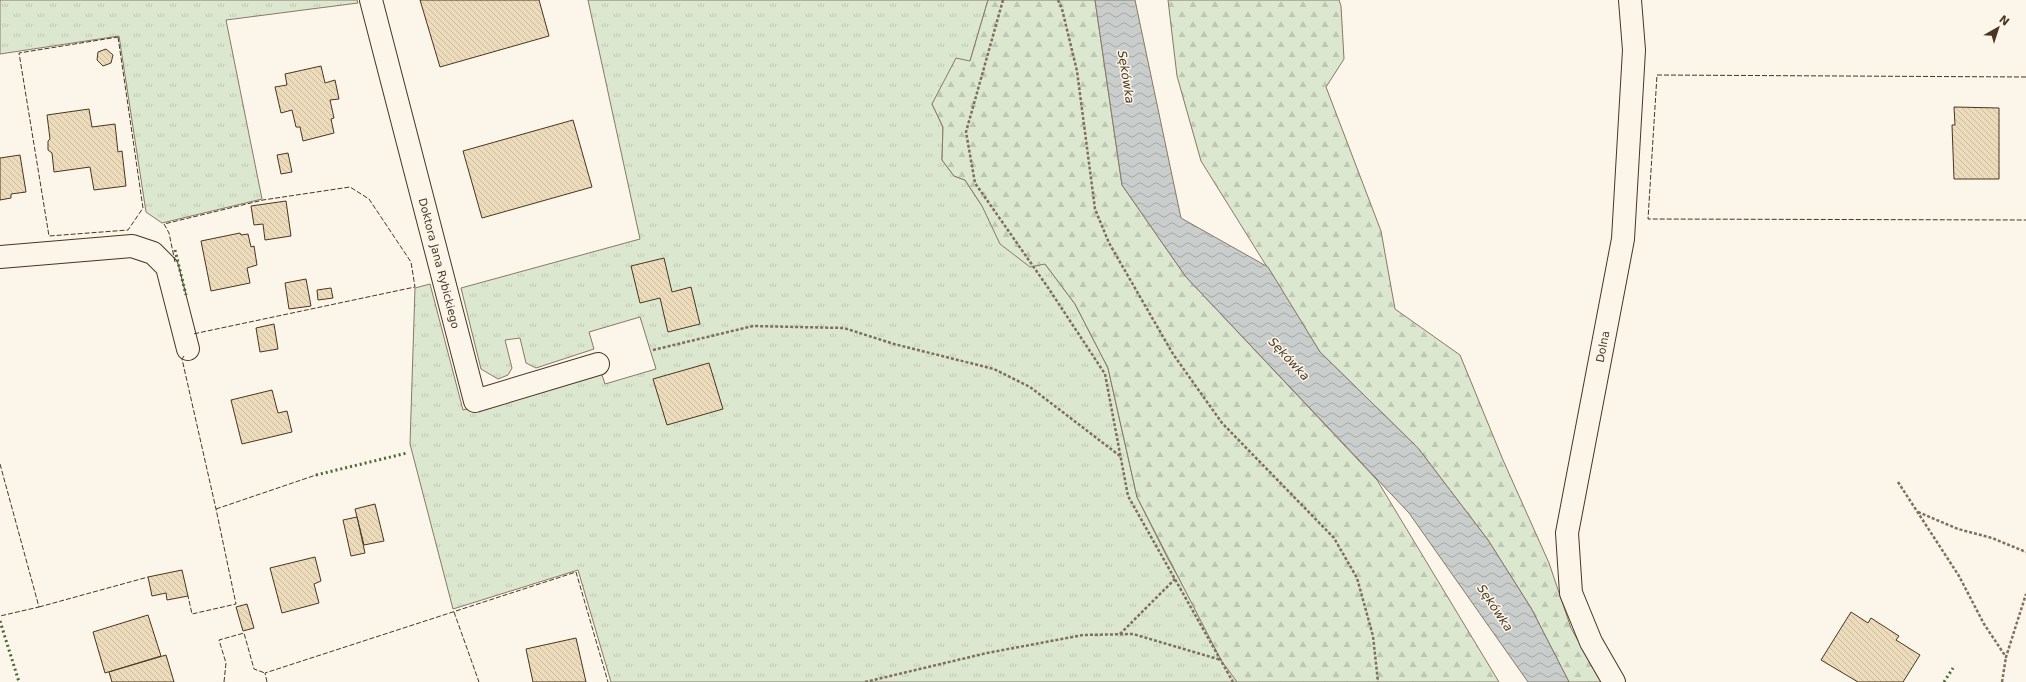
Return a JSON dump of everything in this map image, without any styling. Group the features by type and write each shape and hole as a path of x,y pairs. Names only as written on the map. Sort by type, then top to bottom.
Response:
{"street":[{"name":"Doktora Jana Rybickiego","path":"371,0 475,401 598,364"},
{"name":"Dolna","path":"1614,682 1591,642 1572,593 1567,533 1623,239 1634,50 1630,0"},
{"path":"0,257 132,246 153,253 167,267 188,349"}],"path":[{"path":"1003,0 966,132 975,183 1049,289 1105,374 1128,496 1233,682"},
{"path":"1058,0 1062,9 1077,71 1095,209 1109,243 1173,354 1222,423 1334,538 1357,578 1373,636 1378,682"},
{"path":"653,350 753,326 844,328 894,344 994,369 1030,387 1120,456"},
{"path":"1898,482 1959,576 1984,624 2006,657"},
{"path":"1917,512 1958,529 1992,538 2026,552"},
{"path":"1120,634 1175,579"},
{"path":"2002,682 2006,657 2026,594"},
{"path":"865,682 1024,646 1084,635 1133,634 1221,660"}],"green space":[{"path":"0,0 357,0 358,3 226,20 262,199 162,223 146,212 119,36 0,54"},
{"path":"588,0 988,0 970,61 932,104 943,127 942,160 954,176 965,180 982,206 1045,264 1075,304 1108,368 1137,497 1168,559 1237,682 611,682 578,570 453,609 410,444 415,288 430,284 463,410 600,369 605,384 656,369 640,317 589,332 594,349 536,368 526,363 520,338 505,340 512,368 508,375 498,379 481,369 461,288 640,239"},
{"path":"988,0 1095,0 1122,185 1186,277 1377,480 1499,682 1237,682 1221,660 1137,497 1108,368 1075,304 1045,264 1030,267 1000,244 982,206 965,180 954,176 942,160 943,127 932,104 956,58 970,61"},
{"path":"1168,0 1339,0 1341,6 1344,59 1326,87 1381,231 1395,309 1460,355 1503,460 1549,563 1571,628 1601,682 1569,682 1531,608 1488,540 1418,448 1320,352 1201,161 1177,76"}],"water":[{"name":"Sękówka","path":"1095,0 1135,0 1181,218 1268,267 1320,352 1418,448 1488,540 1531,608 1569,682 1528,682 1409,513 1186,277 1122,185"}],"building":[{"path":"420,0 539,0 549,36 440,67"},
{"path":"106,49 113,55 111,63 103,66 97,60 98,52"},
{"path":"321,66 325,83 335,80 339,99 330,100 334,118 331,119 334,133 303,141 300,127 296,127 292,110 281,113 275,87 287,85 285,74"},
{"path":"1954,107 1999,108 1999,179 1954,179 1952,125 1955,125"},
{"path":"89,109 92,127 115,124 118,152 122,151 126,186 94,190 90,167 54,172 52,153 48,150 48,141 50,139 47,115"},
{"path":"573,120 592,187 482,218 463,151"},
{"path":"288,153 292,172 281,174 277,155"},
{"path":"20,155 26,192 11,194 11,198 0,200 0,158"},
{"path":"286,201 291,236 265,240 263,224 254,225 251,206"},
{"path":"240,233 241,235 248,234 251,247 254,246 257,265 247,268 250,283 211,291 201,241"},
{"path":"664,258 672,292 691,287 700,324 668,332 660,298 640,303 631,266"},
{"path":"306,279 311,306 289,309 285,283"},
{"path":"331,288 333,298 318,300 317,290"},
{"path":"274,324 278,349 260,352 256,328"},
{"path":"709,363 723,409 667,425 653,379"},
{"path":"272,390 278,413 287,411 292,432 242,444 231,400"},
{"path":"375,504 384,541 364,545 355,509"},
{"path":"357,517 365,553 351,556 343,520"},
{"path":"315,557 321,581 314,584 319,603 282,613 270,568"},
{"path":"182,570 188,596 167,600 166,593 152,596 148,577"},
{"path":"247,604 254,628 243,631 236,607"},
{"path":"1851,612 1868,623 1871,618 1899,636 1896,640 1920,655 1903,682 1858,682 1821,660"},
{"path":"148,615 161,656 105,673 93,632"},
{"path":"576,638 586,682 533,682 526,649"},
{"path":"166,655 174,682 112,682 109,672"}],"hedge":[{"path":"175,250 186,295"},
{"path":"316,475 407,453"},
{"path":"0,621 19,682"},
{"path":"1944,682 1953,668"}],"fence":[{"path":"118,37 143,208 128,230 49,236 19,53 118,37"},
{"path":"2026,77 1657,75 1648,219 2026,220"},
{"path":"175,262 169,233 164,224 263,200 350,187 369,199 411,262 415,287 193,334"},
{"path":"184,356 182,359 236,604 192,614 188,596"},
{"path":"0,464 39,607 0,616"},
{"path":"216,509 316,475"},
{"path":"267,682 265,673 576,572 608,682"},
{"path":"39,607 148,577"},
{"path":"454,612 479,682"},
{"path":"224,682 226,663 219,640 244,633 254,669 265,673"}]}
